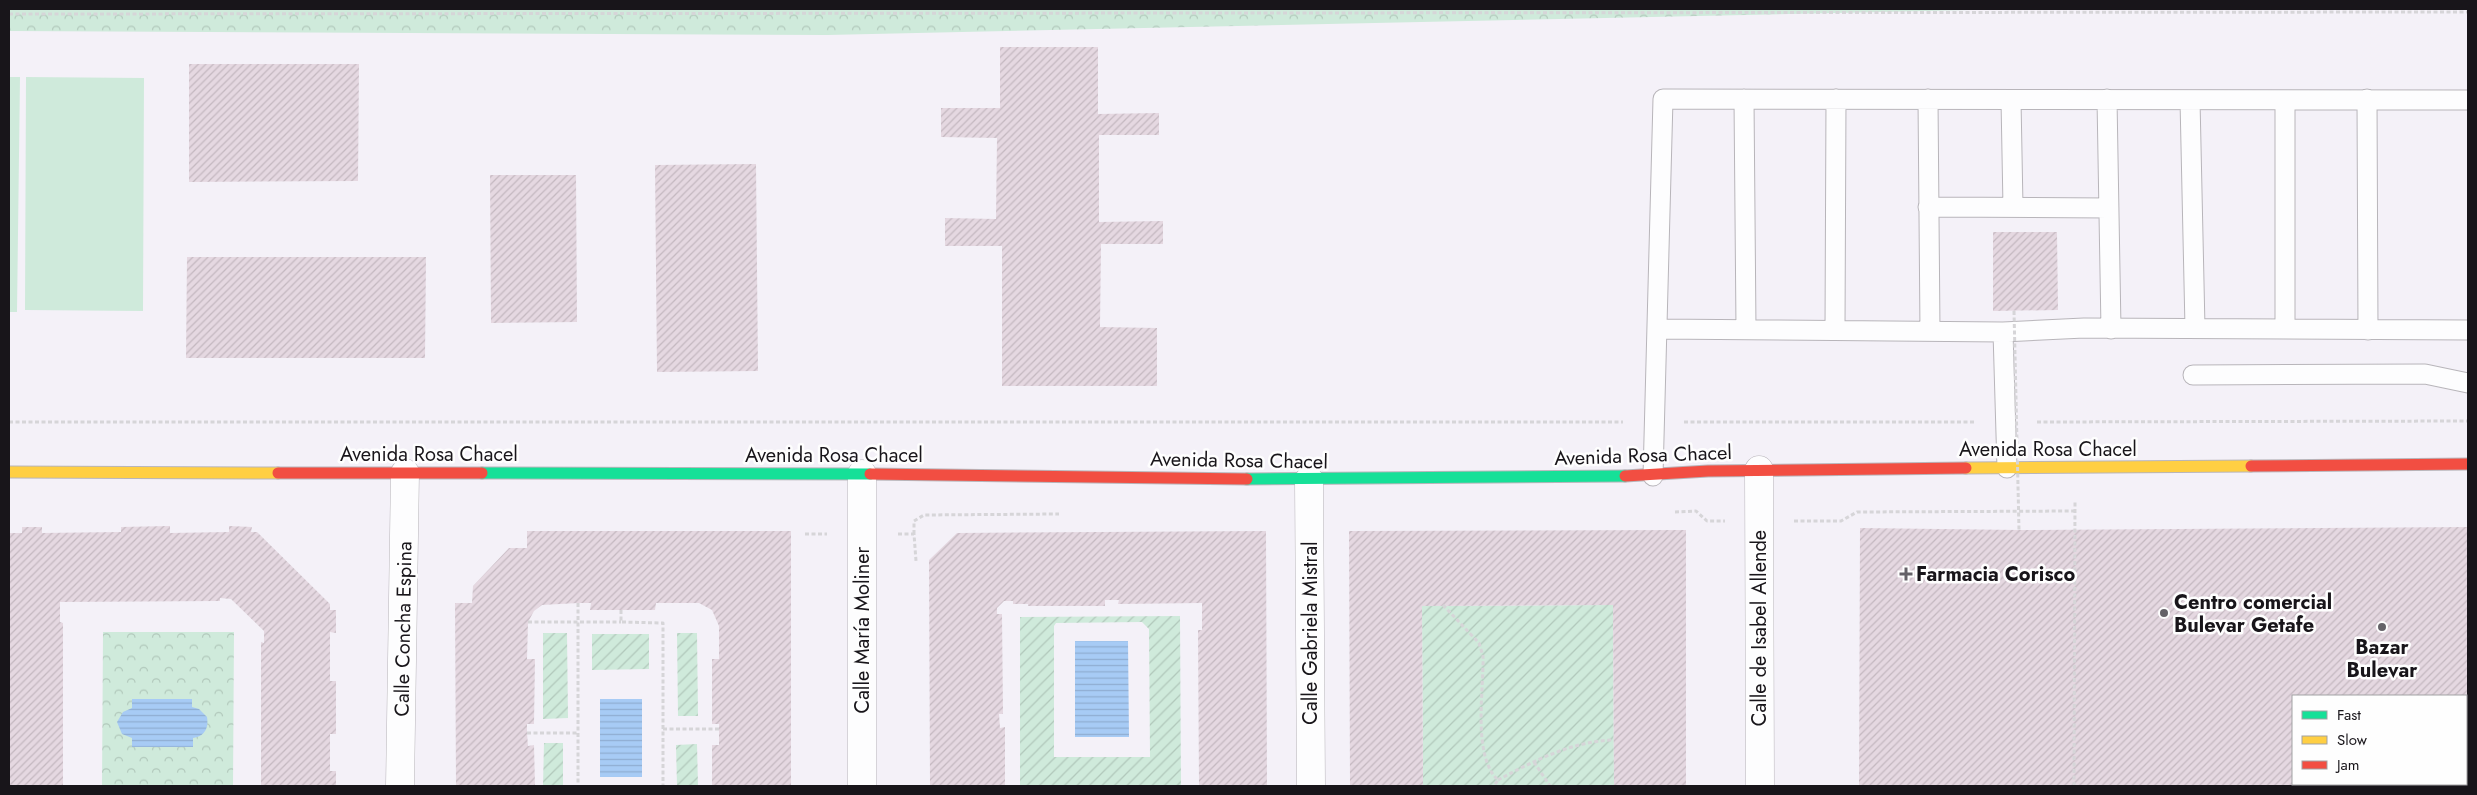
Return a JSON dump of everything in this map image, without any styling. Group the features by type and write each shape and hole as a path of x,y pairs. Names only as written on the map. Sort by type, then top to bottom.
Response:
{"street":[{"name":"Avenida Rosa Chacel","path":"9,472 862,474 1309,480 1653,476 1708,471 1758,470 2468,464"},
{"name":"Calle de Isabel Allende","path":"1758,470 1760,786"},
{"name":"Calle Concha Espina","path":"400,786 406,473"},
{"name":"Calle María Moliner","path":"862,474 862,786"},
{"name":"Calle Gabriela Mistral","path":"1309,480 1311,786"}],"lane":[{"path":"1653,476 1663,99 2468,100"},
{"path":"1835,330 1836,99"},
{"path":"1928,99 1930,331"},
{"path":"2106,99 2111,329"},
{"path":"2367,99 2368,330"},
{"path":"1744,100 1746,329"},
{"path":"2011,100 2013,207"},
{"path":"2190,100 2195,328"},
{"path":"2285,100 2285,329"},
{"path":"1928,207 2109,208"},
{"path":"1657,329 2004,332 2195,328 2468,330"},
{"path":"2004,332 2008,468"},
{"path":"2193,375 2425,374 2468,383"}],"path":[{"path":"149,14 154,9"},
{"path":"382,9 385,13"},
{"path":"689,13 692,9"},
{"path":"1355,12 1359,9"},
{"path":"9,14 856,11 2468,12"},
{"path":"2014,311 2019,530"},
{"path":"2031,422 2468,421"},
{"path":"9,422 1982,422"},
{"path":"2012,422 2022,422"},
{"path":"2074,786 2075,530"},
{"path":"578,603 578,786"},
{"path":"1443,605 1479,643 1484,656 1482,750 1489,772 1498,780"},
{"path":"621,610 622,622"},
{"path":"528,622 663,623 663,786"},
{"path":"662,729 719,729"},
{"path":"527,733 578,733"},
{"path":"1494,786 1498,780 1534,762 1591,740 1614,740"},
{"path":"1534,762 1550,786"}],"green space":[{"path":"9,9 2017,9 827,35 9,31"},
{"path":"9,77 20,77 17,312 9,312"},
{"path":"26,77 144,78 143,311 25,310"},
{"path":"1613,605 1614,786 1423,786 1422,606"},
{"path":"1180,616 1181,786 1020,786 1020,617","holes":["1142,622 1149,629 1150,757 1054,757 1054,626 1056,623"]},
{"path":"103,632 234,632 233,786 102,786"},
{"path":"543,633 567,633 568,718 543,719"},
{"path":"677,633 697,633 698,716 678,716"},
{"path":"592,634 649,634 649,669 592,670"},
{"path":"544,743 563,743 563,786 543,786"},
{"path":"697,744 698,786 677,786 676,745"}],"water":[{"path":"1075,641 1128,641 1129,737 1075,737"},
{"path":"132,699 192,699 192,707 199,709 207,717 205,731 200,736 193,738 193,747 132,747 132,738 122,734 117,722 123,712 132,708"},
{"path":"600,699 642,699 642,777 600,777"}],"building":[{"path":"1000,47 1098,47 1098,114 1159,113 1159,135 1099,135 1099,222 1163,221 1163,244 1101,244 1100,327 1157,328 1157,386 1002,386 1002,246 945,246 945,218 996,219 997,138 941,137 941,108 1000,108"},
{"path":"189,64 359,64 358,181 189,182"},
{"path":"756,164 758,371 657,372 655,165"},
{"path":"490,175 576,175 577,322 491,323"},
{"path":"1993,232 2057,232 2058,310 1993,311"},
{"path":"187,257 426,257 425,358 186,358"},
{"path":"170,526 170,533 229,532 229,526 252,527 251,532 257,532 330,604 330,610 336,610 336,633 330,632 330,681 336,681 336,734 330,734 330,771 336,771 336,786 261,786 261,642 264,643 264,631 231,599 220,598 220,601 60,602 60,622 63,623 63,786 9,786 9,533 22,533 22,527 42,527 42,533 121,532 121,527"},
{"name":"Centro comercial Bulevar Getafe","path":"2468,527 2468,786 1859,786 1860,528 2019,530"},
{"path":"1686,530 1686,786 1614,786 1613,605 1422,606 1423,786 1350,786 1349,531"},
{"path":"527,531 791,531 791,786 712,786 712,745 719,745 719,724 712,724 712,659 719,659 719,626 712,610 699,603 656,603 655,610 590,610 591,603 578,603 542,605 534,611 528,622 527,659 535,659 534,724 527,724 527,733 528,746 534,745 535,786 456,786 455,603 472,603 473,586 509,548 527,548"},
{"path":"1266,531 1267,786 1199,786 1198,630 1202,630 1202,603 1118,604 1119,600 1105,600 1105,606 1028,606 1028,604 1013,604 1013,601 1004,601 997,608 997,614 1002,614 1003,714 999,714 1000,728 1005,727 1005,786 930,786 929,560 957,533"}],"traffic: fast":[{"path":"482,473 870,474"},
{"path":"1247,479 1625,476"}],"traffic: slow":[{"path":"1966,468 2251,466"},
{"path":"9,472 278,473"}],"traffic: jam":[{"path":"2251,466 2468,464"},
{"path":"1625,476 1708,471 1966,468"},
{"path":"278,473 482,473"},
{"path":"870,474 1247,479"}],"place":[{"name":"Farmacia Corisco","path":"1906,574"},
{"name":"Centro comercial Bulevar Getafe","path":"2164,613"},
{"name":"Bazar Bulevar","path":"2382,627"}]}
